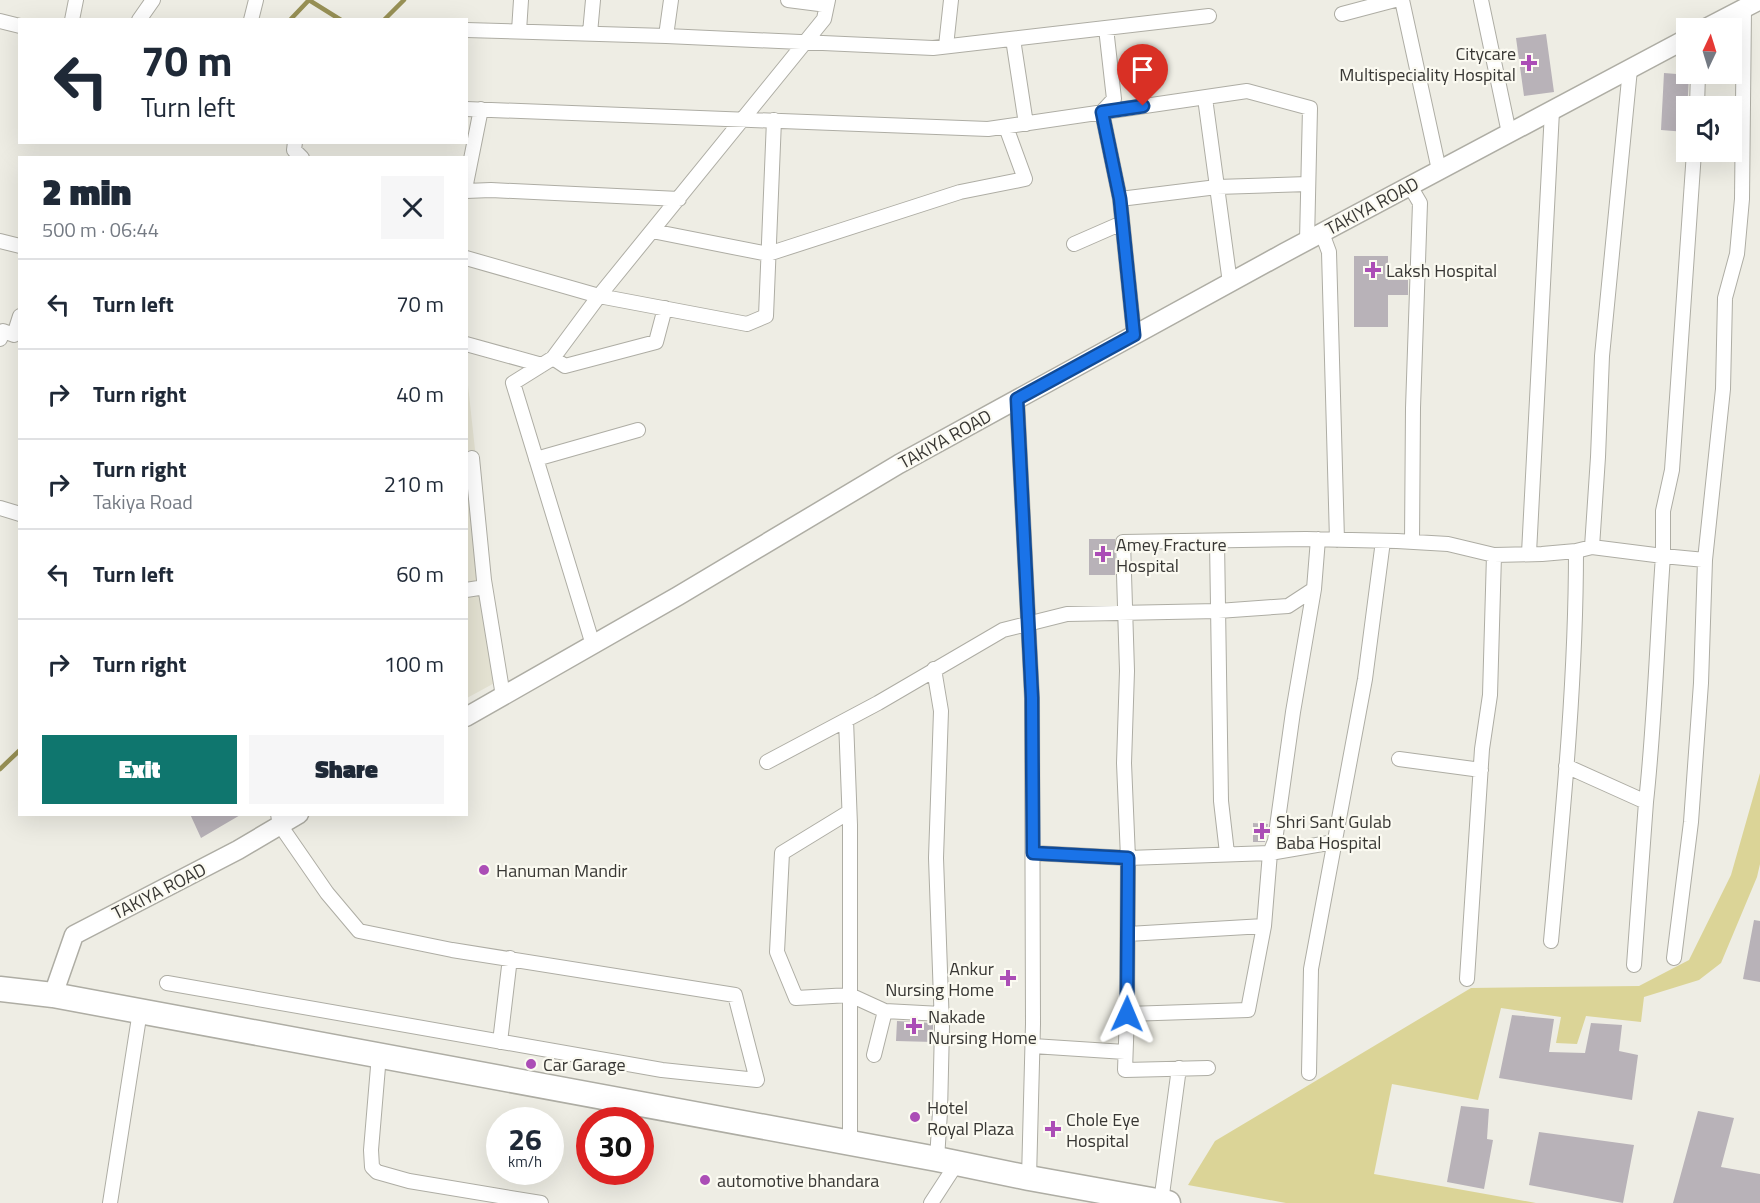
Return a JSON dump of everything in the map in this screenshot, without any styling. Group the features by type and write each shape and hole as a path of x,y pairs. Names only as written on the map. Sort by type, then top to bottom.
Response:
{"highway":[{"path":"0,989 53,995 947,1161 1029,1178 1078,1195 1165,1202"}],"main road":[{"path":"1726,18 1752,4"},
{"name":"TAKIYA ROAD","path":"468,716 593,645 899,464 1314,237 1676,44"},
{"name":"TAKIYA ROAD","path":"53,995 74,935 238,850 279,820"}],"street":[{"path":"72,18 76,0"},
{"path":"140,18 153,0"},
{"path":"252,18 256,0"},
{"path":"519,31 521,0"},
{"path":"590,33 593,0"},
{"path":"666,36 671,0"},
{"path":"593,645 513,383 548,362 824,19 827,3 788,0"},
{"path":"946,46 951,0"},
{"path":"1342,14 1395,0"},
{"path":"1402,0 1439,170"},
{"path":"1481,0 1509,133"},
{"path":"1674,958 1692,799 1701,683 1705,560 1723,389 1725,298 1737,254 1742,199 1752,4"},
{"path":"468,30 933,48 1209,16"},
{"path":"0,21 18,26"},
{"path":"1102,112 1113,99 1106,28"},
{"path":"1013,39 1026,124"},
{"path":"1592,548 1602,356 1630,69"},
{"path":"468,165 474,109 988,129 1247,91 1310,108 1308,184 1314,237 1329,252 1337,540"},
{"path":"1205,98 1230,283"},
{"path":"1530,554 1552,111"},
{"path":"1102,112 1120,199 1134,335"},
{"path":"468,259 599,296 747,324 766,316 774,120"},
{"path":"652,231 768,254 960,192 1025,179 1006,127"},
{"path":"1634,965 1646,802 1654,732 1656,645 1664,556 1663,511 1672,470 1693,162"},
{"path":"1120,199 1217,187 1308,184"},
{"path":"1410,186 1420,203 1413,408 1412,542"},
{"path":"468,191 679,199"},
{"path":"1074,244 1122,223"},
{"path":"0,241 18,246"},
{"path":"468,345 565,366 656,342 666,308"},
{"path":"0,339 3,331 14,335 18,322"},
{"path":"1017,399 1032,698 1033,1046 1029,1178"},
{"path":"536,459 638,430"},
{"path":"472,458 485,587 503,696"},
{"path":"0,508 18,513"},
{"path":"1208,1068 1125,1070 1128,858 1124,763 1127,671 1123,542 1318,539 1383,541 1448,544 1494,555 1542,554 1592,548 1705,560"},
{"path":"1127,1014 1248,1010 1264,926 1270,852 1275,842 1293,712 1314,589 1318,539"},
{"path":"1216,541 1221,801 1227,853"},
{"path":"1309,1072 1311,969 1365,679 1383,541"},
{"path":"1551,941 1576,625 1576,551"},
{"path":"1467,979 1481,770 1490,695 1494,555"},
{"path":"468,590 485,587"},
{"path":"767,762 1004,630 1067,614 1218,611 1288,606 1314,589"},
{"path":"932,1203 947,1161 940,1112 941,1014 936,858 940,711 934,669"},
{"path":"846,720 849,812 850,1144"},
{"path":"1399,759 1481,770"},
{"path":"1566,766 1646,802"},
{"path":"849,812 782,853 777,952 796,998 850,995 885,1011 941,1014"},
{"path":"167,983 662,1070 758,1080 735,995 452,950 359,931 327,893 279,820"},
{"path":"1033,853 1128,858 1270,852 1334,842"},
{"path":"1128,934 1264,926"},
{"path":"500,1042 510,958"},
{"path":"110,1203 140,1011"},
{"path":"874,1055 885,1011"},
{"path":"1033,1046 1125,1052"},
{"path":"379,1055 371,1150 372,1167 377,1172 409,1181 541,1203"},
{"path":"1165,1202 1179,1068"}],"shaded area":[{"path":"468,385 500,680 468,697"},
{"path":"1760,773 1760,864 1757,877 1721,963 1699,980 1644,997 1641,1022 1586,1016 1577,1044 1556,1043 1561,1017 1501,1008 1478,1100 1392,1084 1374,1174 1536,1203 1286,1203 1188,1185 1215,1141 1471,988 1639,986 1689,960 1731,875"}],"building":[{"path":"1546,34 1554,92 1524,96 1516,38"},
{"path":"1664,73 1676,74 1676,84 1689,84 1688,96 1676,96 1676,131 1661,130"},
{"path":"1354,256 1388,256 1388,280 1408,280 1408,295 1388,295 1388,327 1354,327"},
{"path":"1089,539 1115,539 1115,575 1089,575"},
{"path":"191,816 239,816 201,838"},
{"path":"1253,823 1268,824 1265,842 1253,842"},
{"path":"1754,920 1760,921 1760,982 1743,979"},
{"path":"1512,1015 1554,1019 1549,1052 1585,1053 1591,1023 1622,1025 1619,1051 1638,1055 1632,1100 1499,1078"},
{"path":"897,1021 933,1023 933,1042 896,1041"},
{"path":"1461,1106 1489,1109 1487,1139 1493,1140 1484,1189 1447,1182"},
{"path":"1698,1111 1734,1118 1721,1167 1760,1174 1760,1203 1673,1203"},
{"path":"1539,1132 1634,1145 1623,1203 1529,1185"}],"waterway":[{"path":"309,0 338,18"},
{"path":"292,18 309,0"},
{"path":"386,18 404,0"},
{"path":"0,769 18,752"}],"place":[{"name":"Citycare Multispeciality Hospital","path":"1529,63"},
{"name":"Laksh Hospital","path":"1373,270"},
{"name":"Amey Fracture Hospital","path":"1103,554"},
{"name":"Shri Sant Gulab Baba Hospital","path":"1262,831"},
{"name":"Hanuman Mandir","path":"484,870"},
{"name":"Ankur Nursing Home","path":"1008,978"},
{"name":"Nakade Nursing Home","path":"914,1026"},
{"name":"Car Garage","path":"531,1064"},
{"name":"Hotel Royal Plaza","path":"915,1117"},
{"name":"Chole Eye Hospital","path":"1053,1129"},
{"name":"automotive bhandara","path":"705,1180"}],"route":[{"path":"1127,1014 1128,858 1033,853 1032,698 1017,399 1134,335 1120,199 1102,112 1143,106"}]}
